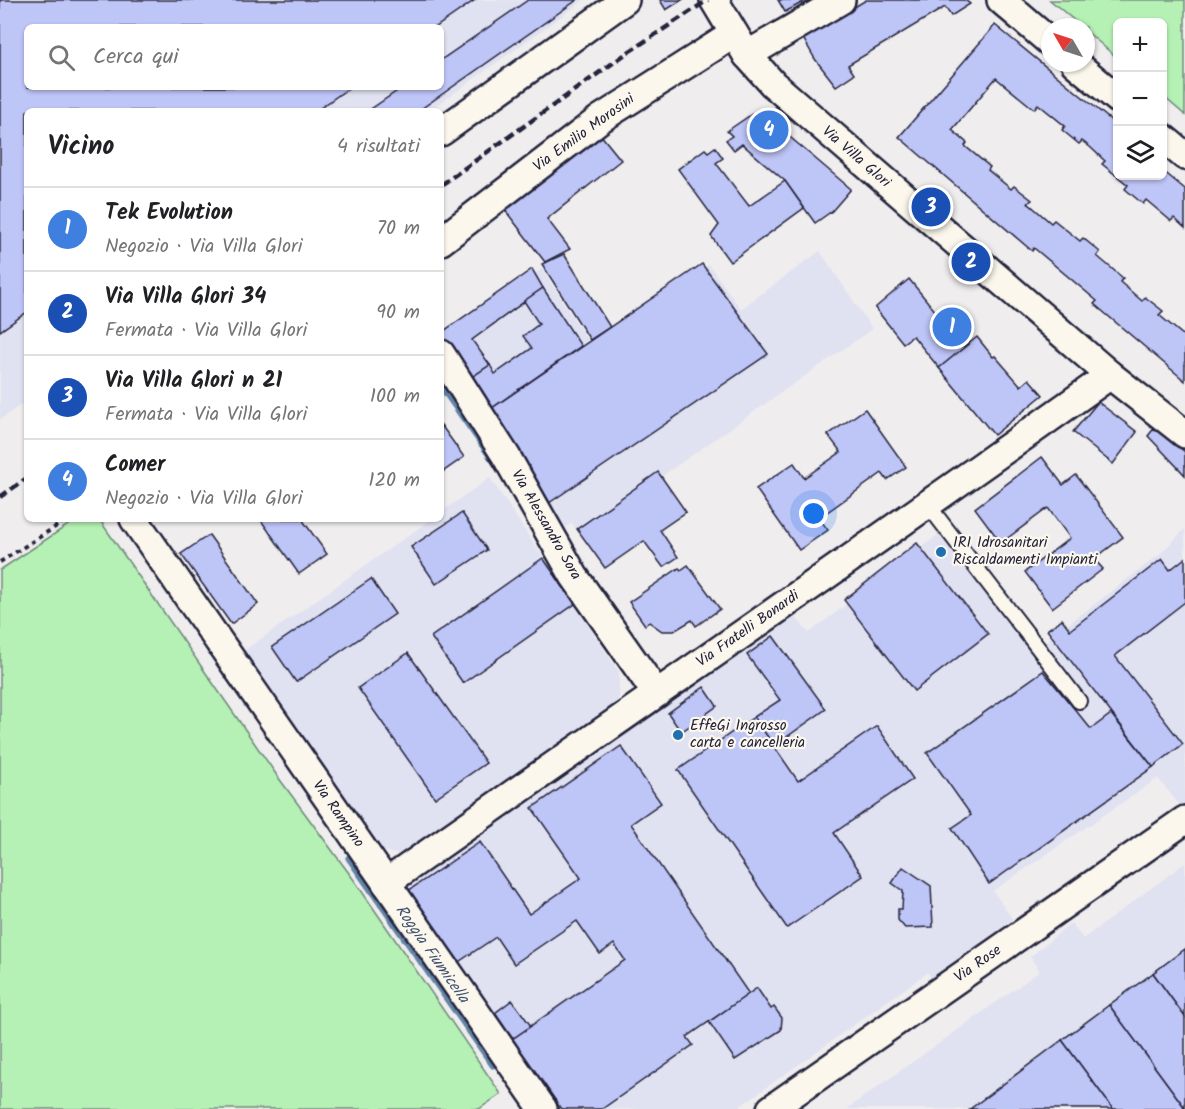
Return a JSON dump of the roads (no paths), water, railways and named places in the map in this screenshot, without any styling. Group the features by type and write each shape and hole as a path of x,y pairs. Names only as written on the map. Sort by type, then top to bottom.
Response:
{"street":[{"path":"444,130 625,0"},
{"name":"Via Villa Glori","path":"714,0 741,45 773,84 1110,375 1185,434"},
{"name":"Via Emilio Morosini","path":"444,239 600,119 741,45 841,0"},
{"path":"1001,0 1041,34"},
{"path":"1086,72 1113,95"},
{"path":"1167,141 1185,156"},
{"name":"Via Alessandro Sora","path":"444,359 506,456 574,576 656,693"},
{"name":"Via Fratelli Bonardi","path":"386,883 656,693 928,506 1110,375"},
{"name":"Via Rampino","path":"136,522 543,1109"},
{"name":"Via Rose","path":"771,1109 1185,820"}],"lane":[{"path":"928,506 1079,701"}],"waterway":[{"name":"Roggia Fiumicella","path":"444,390 498,467"},
{"name":"Roggia Fiumicella","path":"349,858 493,1065"}],"railway":[{"path":"444,183 627,53 708,0"},
{"path":"0,497 24,480"}],"place":[{"name":"Comer","path":"769,130"},
{"name":"Via Villa Glori n 21","path":"931,207"},
{"name":"Via Villa Glori 34","path":"971,262"},
{"name":"Tek Evolution","path":"952,327"},
{"name":"IRI Idrosanitari Riscaldamenti Impianti","path":"941,552"},
{"name":"EffeGi Ingrosso carta e cancelleria","path":"678,735"}]}
